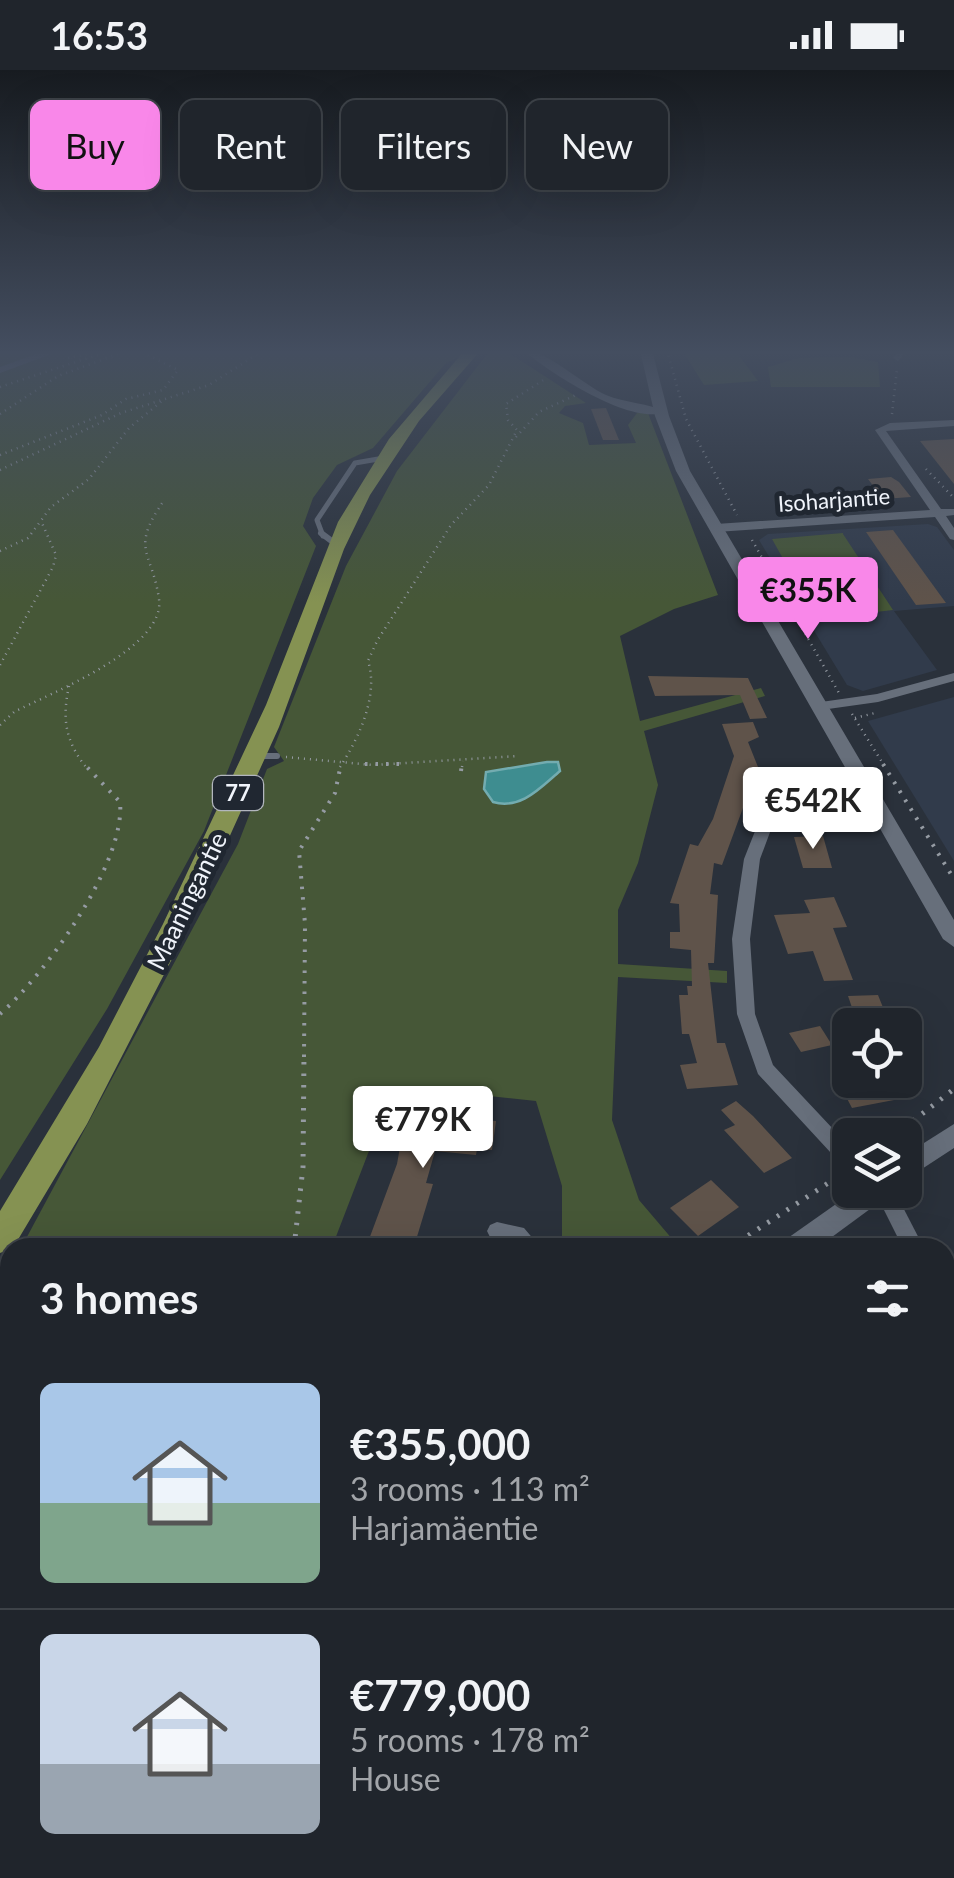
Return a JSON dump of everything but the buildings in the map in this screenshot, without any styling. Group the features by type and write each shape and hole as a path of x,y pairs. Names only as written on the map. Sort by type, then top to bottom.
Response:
{"main road":[{"name":"Maaningantie","path":"0,1238 56,1154 266,756 337,545 384,458 404,434"}],"street":[{"path":"669,434 683,470 954,939"},
{"path":"882,434 954,536"},
{"name":"Isoharjantie","path":"716,528 954,512"},
{"path":"821,706 846,704 954,677"},
{"path":"785,773 752,859 741,940 746,1014 765,1069 832,1141"},
{"path":"922,1157 954,1134"},
{"path":"809,1238 851,1208"},
{"path":"893,1208 909,1238"},
{"path":"497,1231 520,1238"}],"path":[{"path":"0,456 43,434"},
{"path":"0,470 76,434"},
{"path":"0,551 28,538 51,507 89,480 124,434"},
{"path":"295,1238 303,1167 305,924 298,881 299,851 335,793 340,766 354,746 374,680 368,662 376,641 451,525 489,485 515,434"},
{"path":"509,444 518,434"},
{"path":"694,434 846,704 954,879"},
{"path":"0,726 14,712 69,686 151,632 160,602 144,568 142,540 165,499"},
{"path":"0,665 53,566 56,555 42,522"},
{"path":"0,1014 44,967 72,924 122,812 120,802 74,754 63,732 62,710 69,686"},
{"path":"266,756 340,766 518,756"},
{"path":"462,771 463,761"},
{"path":"906,830 922,828"},
{"path":"916,1118 954,1088"},
{"path":"744,1238 832,1181"}],"shaded area":[{"path":"0,434 385,434 373,448 337,465 313,498 303,526 316,546 204,831 107,1009 0,1180"},
{"path":"425,434 586,434 589,445 636,443 632,434 656,434 718,595 674,609 620,636 640,721 761,688 765,696 644,731 658,785 638,863 618,910 618,964 727,971 727,983 618,977 612,1120 639,1200 671,1238 562,1238 562,1186 536,1101 394,1086 335,1238 26,1238 238,844 267,769 284,761 274,747 346,566 397,471"},
{"path":"928,524 937,527 954,550 954,606 894,611 937,670 863,691 847,685 759,540 768,534"},
{"path":"843,533 893,610 817,619 772,539"},
{"path":"954,697 954,861 868,721"},
{"path":"558,762 560,771 521,800 493,802 484,789 486,772"}]}
